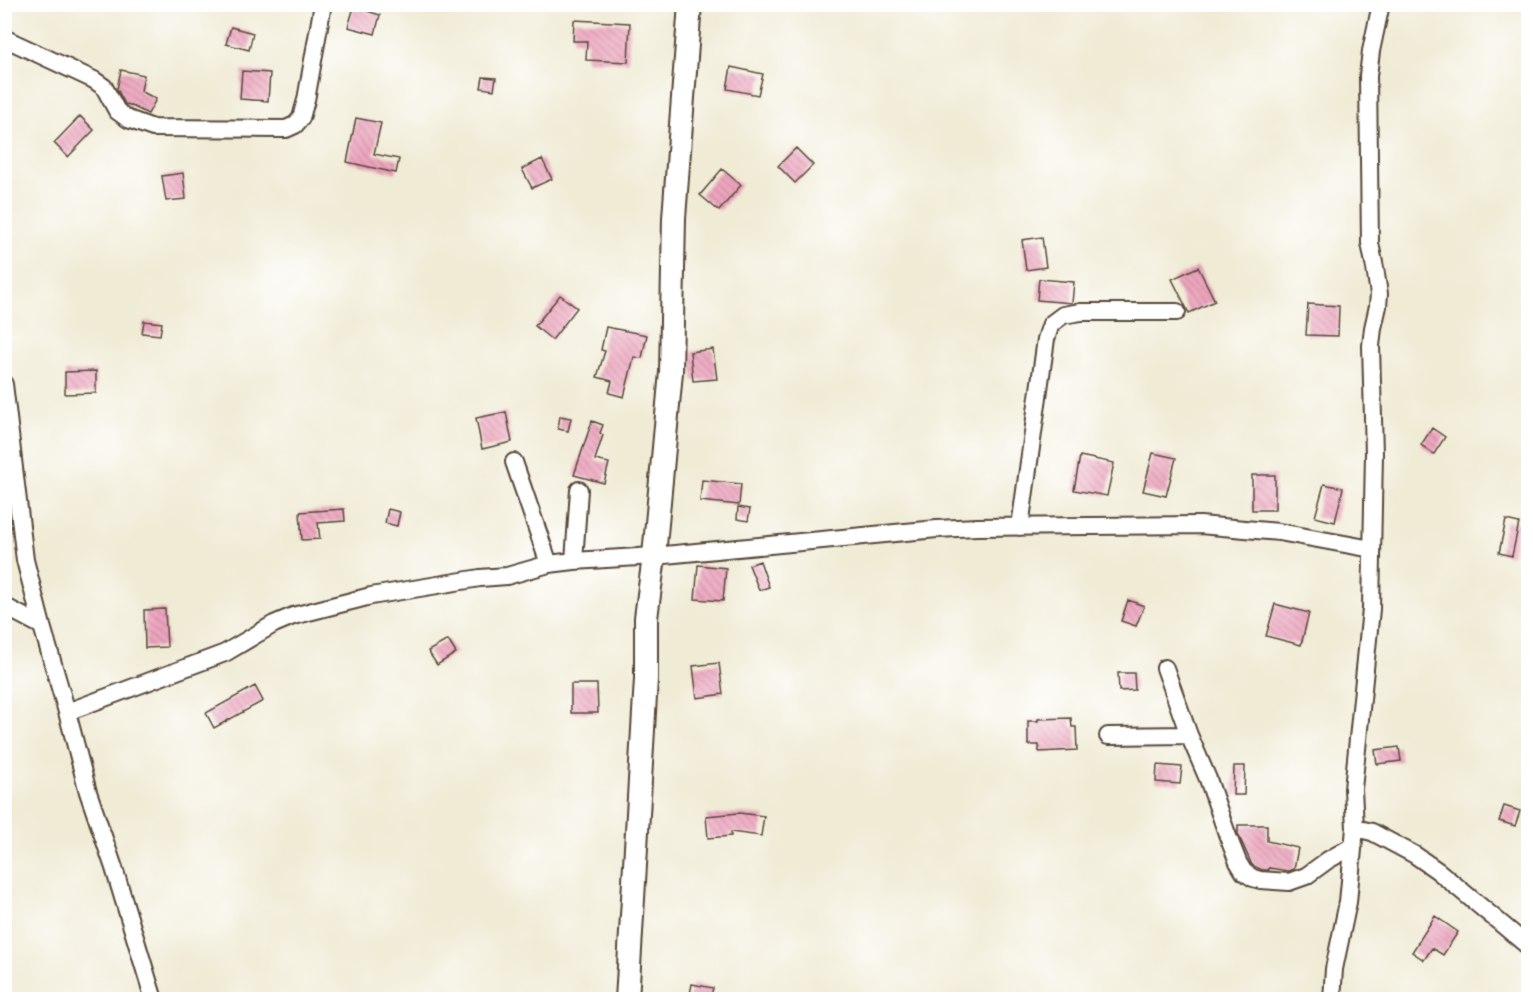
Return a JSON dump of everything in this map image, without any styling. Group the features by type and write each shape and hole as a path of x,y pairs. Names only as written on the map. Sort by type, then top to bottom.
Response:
{"street":[{"path":"4,38 94,80 104,87 117,111 139,124 153,128 286,129 295,125 300,118 306,100 323,4"},
{"path":"627,999 646,679 646,618 671,372 674,218 690,4"},
{"path":"1332,999 1334,969 1348,902 1355,828 1353,789 1371,609 1374,454 1371,346 1379,294 1370,243 1368,76 1381,4"},
{"path":"1020,527 1046,339 1051,324 1063,315 1081,312 1177,312"},
{"path":"4,384 25,560 88,792 154,999"},
{"path":"514,462 549,564"},
{"path":"574,561 579,490"},
{"path":"67,712 225,652 274,624 322,607 371,596 480,578 507,576 549,564 937,529 1020,527 1200,525 1279,532 1372,549"},
{"path":"4,606 42,626"},
{"path":"1165,668 1238,862 1244,872 1260,880 1289,882 1306,876 1353,846"},
{"path":"1108,736 1189,735"},
{"path":"1355,828 1372,832 1415,855 1438,871 1528,946"}],"building":[{"path":"354,7 380,15 375,34 348,27"},
{"path":"574,20 630,23 628,62 586,60 587,41 573,41"},
{"path":"231,27 253,33 249,50 226,44"},
{"path":"731,67 763,74 758,95 727,89"},
{"path":"121,70 144,75 141,91 156,99 148,114 125,104 117,89"},
{"path":"242,71 270,73 268,101 240,99"},
{"path":"483,77 496,78 494,90 481,88"},
{"path":"80,116 94,130 68,157 54,143"},
{"path":"356,118 381,123 374,154 399,159 396,173 347,162"},
{"path":"796,148 813,165 795,183 778,166"},
{"path":"542,159 552,179 532,188 522,169"},
{"path":"722,169 741,185 719,211 700,195"},
{"path":"183,173 186,199 166,201 162,176"},
{"path":"1042,237 1046,267 1026,270 1022,240"},
{"path":"1198,267 1215,301 1189,313 1172,279"},
{"path":"1039,279 1074,282 1072,303 1037,300"},
{"path":"560,295 577,308 552,340 535,326"},
{"path":"1308,304 1339,306 1338,336 1306,335"},
{"path":"144,321 162,323 160,335 142,333"},
{"path":"606,327 647,335 642,358 634,357 624,397 609,393 612,381 597,377 605,351 601,350"},
{"path":"713,349 717,379 693,381 690,352"},
{"path":"96,371 96,393 65,394 65,372"},
{"path":"506,412 512,442 482,449 476,418"},
{"path":"560,416 571,418 568,431 558,429"},
{"path":"592,421 603,425 600,433 603,435 595,460 609,463 604,483 574,475"},
{"path":"1432,428 1445,437 1434,454 1421,445"},
{"path":"1153,453 1176,458 1166,496 1143,491"},
{"path":"1080,456 1114,463 1107,496 1074,490"},
{"path":"1252,475 1275,475 1275,510 1252,510"},
{"path":"702,480 741,484 739,505 700,501"},
{"path":"1324,484 1343,488 1335,522 1315,517"},
{"path":"738,507 750,509 748,521 737,519"},
{"path":"344,509 345,521 318,523 320,539 302,540 300,512"},
{"path":"388,509 400,512 397,526 385,523"},
{"path":"1506,520 1519,523 1512,556 1499,553"},
{"path":"760,561 769,587 759,590 749,565"},
{"path":"698,565 726,568 723,601 695,599"},
{"path":"1128,600 1144,606 1136,626 1121,621"},
{"path":"1275,604 1309,613 1301,645 1266,636"},
{"path":"165,609 167,647 145,648 144,610"},
{"path":"448,640 456,653 437,665 428,651"},
{"path":"719,663 723,694 697,698 693,666"},
{"path":"1118,673 1134,673 1135,690 1119,691"},
{"path":"571,684 597,684 598,713 571,713"},
{"path":"255,686 263,701 214,728 206,713"},
{"path":"1071,718 1072,727 1076,727 1077,750 1039,752 1039,745 1028,745 1028,721"},
{"path":"1399,747 1401,761 1377,764 1375,750"},
{"path":"1157,765 1182,767 1180,784 1156,782"},
{"path":"1234,766 1245,766 1244,795 1233,795"},
{"path":"1504,806 1520,811 1515,826 1499,821"},
{"path":"739,813 764,816 761,836 731,832 731,836 708,838 706,816"},
{"path":"1238,825 1267,825 1267,841 1298,848 1294,869 1288,871 1269,868 1269,870 1262,870 1252,865 1238,834"},
{"path":"1435,916 1458,932 1443,955 1432,948 1424,960 1412,952"},
{"path":"692,984 713,988 710,999 689,999"}]}
